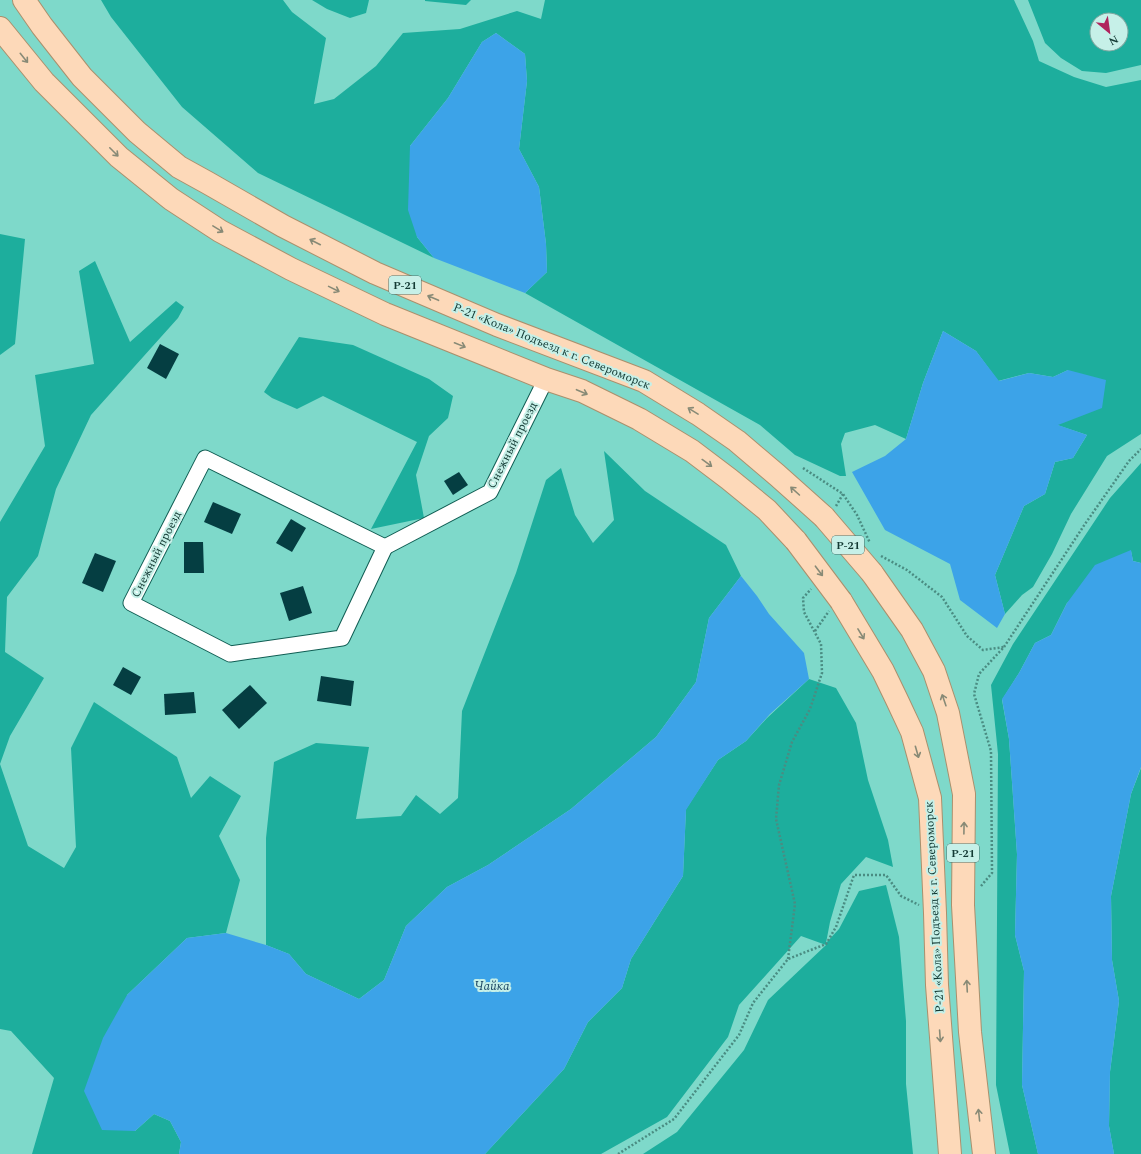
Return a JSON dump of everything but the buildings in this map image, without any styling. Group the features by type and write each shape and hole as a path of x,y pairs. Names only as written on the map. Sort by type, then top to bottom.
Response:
{"main road":[{"name":"Р-21 «Кола» Подъезд к г. Североморск","path":"24,0 42,26 82,77 137,132 178,167 283,226 375,273 497,325 644,381 698,414 737,441 777,475 874,563 934,671 948,713 964,794 962,905 970,1032 984,1154"},
{"name":"Р-21","path":"0,28 44,82 119,157 171,199 220,231 291,269 385,314 546,379"},
{"name":"Р-21 «Кола» Подъезд к г. Североморск","path":"546,379 582,391 638,419 692,451 767,510 796,541 840,599 883,671 912,732 930,798 937,984 950,1154"}],"street":[{"name":"Снежный проезд","path":"385,547 205,458 131,603 230,654 342,638 385,547 490,492 546,379"}],"path":[{"path":"962,905 992,873 991,751 974,694 979,674 1004,647 1085,524 1129,461 1141,449"},
{"path":"803,468 843,494 857,515 872,546"},
{"path":"874,563 907,570 942,597 966,636 983,650 1004,647"},
{"path":"788,959 795,904 776,819 779,785 792,742 810,709 822,673 821,644 804,612 803,598 814,586"},
{"path":"814,632 840,599"},
{"path":"618,1154 674,1119 739,1035 752,1002 788,959 826,944 836,927 854,875 886,875 901,896 935,913"}],"green space":[{"path":"101,0 283,0 292,12 326,38 314,104 334,99 376,66 403,33 460,29 517,11 541,19 545,0 1014,0 1033,41 1039,61 1074,77 1106,87 1141,80 1141,434 1107,456 1071,514 1052,554 1033,587 1022,595 1005,614 995,575 1024,506 1045,494 1055,462 1073,458 1087,435 1057,425 1068,370 1053,377 1029,373 998,381 976,351 943,331 923,383 906,439 875,425 845,433 841,444 846,476 840,476 795,455 760,425 525,293 547,272 546,244 539,187 519,149 527,81 525,54 496,33 482,42 448,98 410,146 417,237 434,258 258,173 182,107 111,17"},
{"path":"312,0 369,0 366,13 350,18 327,9"},
{"path":"425,0 471,0 466,5"},
{"path":"1028,0 1141,0 1141,65 1106,73 1082,71 1061,58 1045,43"},
{"path":"0,234 25,239 15,344 0,355"},
{"path":"95,261 130,342 176,301 184,307 178,318 91,415 56,489 38,556 7,597 5,652 44,678 10,736 0,764 0,522 45,446 35,375 94,364 79,271"},
{"path":"299,337 353,345 429,379 453,396 448,418 429,436 416,475 424,518 371,529 417,442 323,396 297,409 272,398 264,392"},
{"path":"604,451 645,491 726,545 741,576 709,618 696,682 656,737 571,809 488,865 447,887 406,926 384,980 359,999 306,974 289,954 266,945 266,838 274,762 316,743 369,747 356,819 401,816 416,795 440,814 458,798 462,711 516,573 546,480 561,468 575,515 593,543 614,520"},
{"path":"1141,463 1141,563 1133,561 1131,551 1067,603 1051,635 1035,643 1002,700 1009,739 1017,854 1015,935 1024,971 1022,1085 1038,1154 1010,1154 996,1085 998,754 991,685 1013,644 1110,498"},
{"path":"809,679 836,688 856,723 868,780 888,840 893,867 866,857 841,884 830,922 826,943 839,929 859,891 886,885 899,937 906,1021 906,1084 913,1154 643,1154 677,1132 744,1050 768,1000 826,945 801,936 739,1005 728,1037 667,1117 601,1154 485,1154 564,1069 588,1022 622,988 631,959 683,876 686,809 718,760 746,741 767,718"},
{"path":"94,702 177,757 191,798 210,776 241,796 219,836 240,880 226,933 187,938 127,995 135,1131 154,1114 170,1121 181,1142 179,1154 32,1154 54,1078 11,1031 0,1029 0,764 28,846 64,868 76,847 71,748"},
{"path":"1141,768 1141,1154 1114,1154 1109,1126 1110,1072 1119,1001 1112,960 1111,896 1131,794"}],"water":[{"path":"496,33 525,54 527,81 519,149 539,187 546,244 547,272 525,293 434,258 417,237 408,210 410,146 448,98 482,42"},
{"path":"943,331 976,351 999,381 1029,373 1053,377 1068,370 1106,380 1102,408 1058,425 1087,435 1073,458 1055,462 1045,494 1024,506 995,575 1005,614 997,628 960,600 950,564 885,530 852,472 885,456 906,439 923,383"},
{"path":"1131,550 1133,561 1141,563 1141,767 1131,794 1111,896 1112,960 1119,1001 1110,1072 1109,1126 1114,1154 1038,1154 1022,1085 1024,971 1015,935 1017,854 1009,739 1002,699 1019,673 1035,643 1051,635 1067,603 1095,565"},
{"name":"Чайка","path":"741,576 769,614 804,653 809,679 770,714 746,741 718,760 686,810 683,876 631,959 622,988 588,1022 564,1069 485,1154 179,1154 181,1142 170,1121 154,1114 135,1131 102,1130 84,1091 103,1038 127,995 187,938 226,933 266,945 289,954 306,974 359,999 384,980 406,926 447,887 488,865 571,809 656,737 696,682 709,618"}]}
